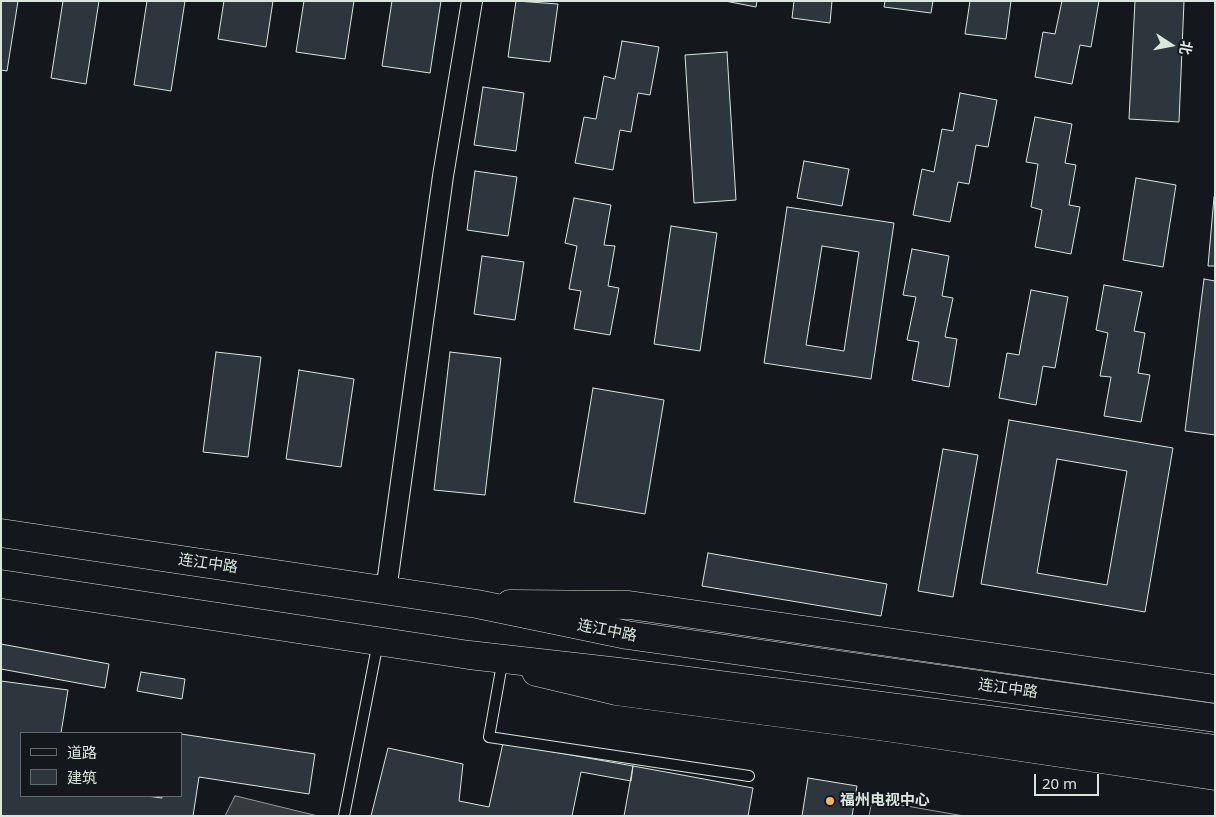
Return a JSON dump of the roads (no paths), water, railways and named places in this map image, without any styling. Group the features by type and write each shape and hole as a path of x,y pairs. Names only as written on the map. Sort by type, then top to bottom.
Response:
{"main road":[{"name":"连江中路","path":"1,533 477,604 627,635 1215,718"},
{"path":"1,584 469,656 619,672 1215,749"},
{"path":"477,604 629,605 1215,689"},
{"path":"469,656 616,691 886,727 1215,776"}],"street":[{"path":"386,591 443,176 472,1"}],"lane":[{"path":"345,812 378,642"},
{"path":"502,664 488,737 749,776"}],"place":[{"name":"福州电视中心","path":"830,801"}]}
